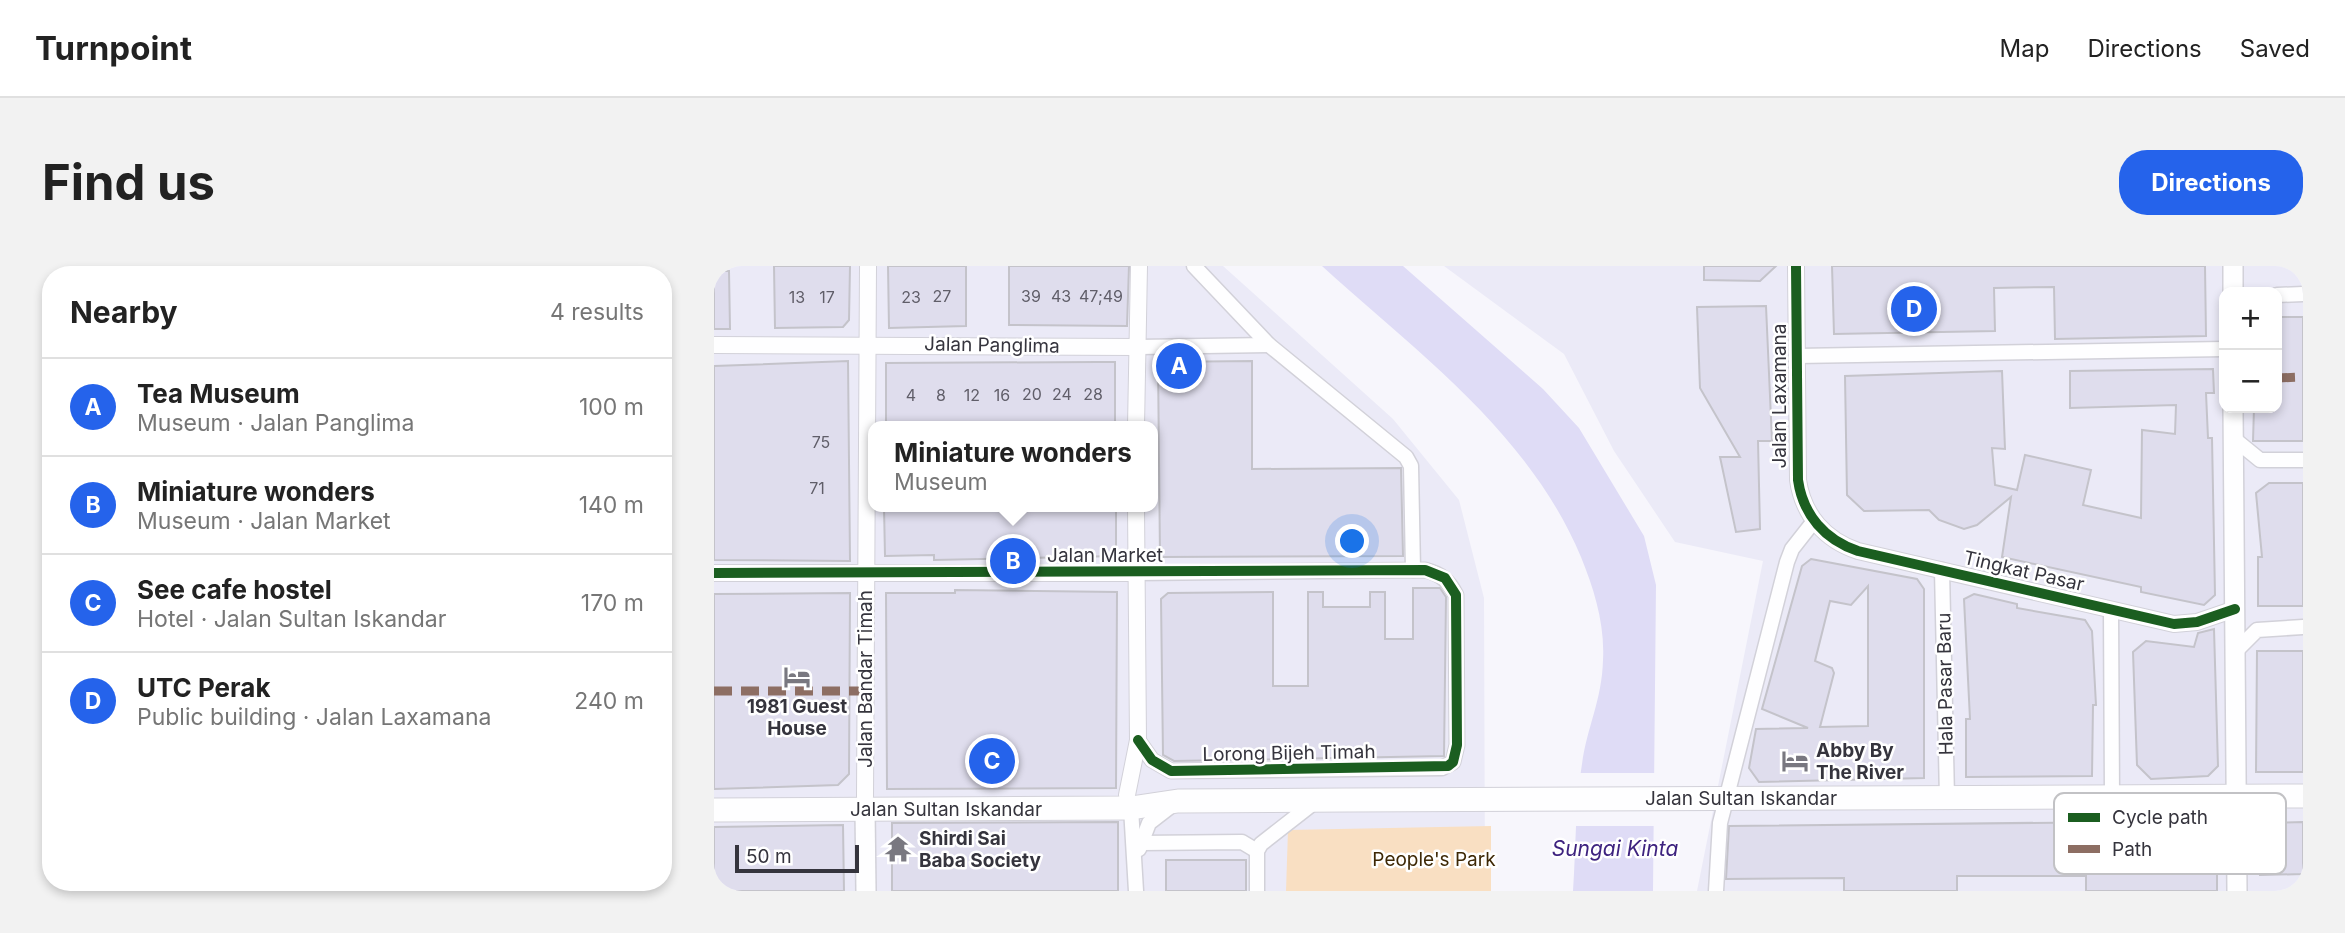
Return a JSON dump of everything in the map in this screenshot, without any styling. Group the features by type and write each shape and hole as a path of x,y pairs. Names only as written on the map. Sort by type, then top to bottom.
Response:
{"highway":[{"name":"Jalan Sultan Iskandar","path":"714,797 865,803"},
{"name":"Jalan Sultan Iskandar","path":"714,810 865,803 2054,797"}],"main road":[{"path":"2233,266 2233,287"},
{"path":"2233,413 2236,793"},
{"name":"Jalan Bandar Timah","path":"865,803 866,891"}],"street":[{"name":"Jalan Bandar Timah","path":"865,803 868,266"},
{"path":"1136,421 1139,266"},
{"path":"1194,266 1269,345 1406,457 1411,466 1412,570"},
{"name":"Jalan Laxamana","path":"1796,266 1798,480 1805,508 1814,521"},
{"path":"2282,295 2303,294"},
{"name":"Jalan Panglima","path":"714,345 1269,345"},
{"path":"1797,356 2219,349"},
{"path":"2234,438 2260,460 2303,460"},
{"path":"1136,512 1138,740 1129,801 1131,837 1139,850"},
{"path":"1717,891 1719,797 1787,562 1792,549 1814,521"},
{"name":"Tingkat Pasar","path":"1814,521 1841,545 2111,610 2185,625 2235,609"},
{"name":"Jalan Market","path":"714,573 1425,570 1445,578 1456,595 1457,745 1453,762"},
{"name":"Hala Pasar Baru","path":"1942,570 1947,798"},
{"path":"2111,610 2112,793"},
{"path":"2235,652 2257,630 2303,627"},
{"name":"Lorong Bijeh Timah","path":"1138,740 1152,760 1171,771 1442,768 1453,762"},
{"path":"1257,891 1257,850 1269,837 1317,800"},
{"path":"1136,891 1139,850 1149,823 1178,801"},
{"path":"1139,850 1242,842 1257,850"}],"shaded area":[{"path":"714,266 1223,266 1393,419 1459,500 1484,598 1485,891 714,891"},
{"path":"1444,266 2303,266 2303,891 1697,891 1763,561 1675,542 1614,451 1564,354"}],"green space":[{"name":"People's Park","path":"1491,826 1491,891 1286,891 1288,830"}],"water":[{"name":"Sungai Kinta","path":"1322,266 1403,266 1543,389 1579,428 1644,536 1656,585 1653,891 1573,891 1580,780 1584,751 1600,688 1603,647 1598,607 1590,582 1559,513 1502,434 1468,398"}],"pier":[{"path":"1578,773 1660,773 1658,826 1574,826"}],"building":[{"path":"774,266 850,266 849,320 843,327 775,328"},
{"path":"888,266 966,266 966,326 889,328"},
{"path":"1009,266 1129,266 1127,326 1009,325"},
{"path":"1704,266 1776,266 1760,281 1704,280"},
{"path":"1832,266 2205,266 2206,336 2055,339 2054,287 1994,288 1995,331 1834,334"},
{"path":"714,271 729,271 730,329 714,329"},
{"path":"1766,306 1772,441 1758,441 1760,529 1736,532 1720,457 1740,457 1700,388 1697,307"},
{"path":"2282,317 2303,317 2303,441 2253,441 2254,413 2282,413"},
{"path":"848,361 850,561 714,560 714,366"},
{"path":"1252,361 1252,469 1401,468 1403,556 1160,557 1158,362"},
{"path":"1115,362 1115,421 886,421 886,363"},
{"path":"2213,369 2214,393 2206,393 2208,438 2212,438 2215,595 2204,605 2141,592 2141,587 2002,557 2011,497 1977,525 1964,529 1939,520 1929,510 1864,511 1847,495 1845,376 2002,371 2005,449 1992,448 1995,485 2017,490 2025,455 2091,470 2083,505 2141,518 2142,430 2175,434 2176,405 2070,408 2070,371"},
{"path":"2269,483 2303,483 2303,606 2258,606 2258,557 2262,557 2256,493"},
{"path":"884,512 1116,512 1116,556 934,560 934,555 885,556"},
{"path":"1811,559 1917,579 1924,589 1924,778 1759,782 1749,768 1756,729 1808,728 1762,709 1802,566","holes":["1868,586 1868,726 1820,727 1834,673 1832,668 1815,661 1830,601 1851,605"]},
{"path":"1413,588 1440,588 1446,597 1444,756 1174,761 1163,755 1161,599 1168,593 1273,592 1273,686 1308,686 1308,592 1323,592 1323,607 1370,607 1370,592 1385,592 1385,639 1413,639"},
{"path":"955,590 1117,592 1116,788 887,789 886,593 955,593"},
{"path":"850,593 849,774 838,785 714,789 714,594"},
{"path":"1974,594 2017,604 2017,608 2085,620 2092,631 2096,705 2093,705 2092,776 1966,777 1966,719 1970,719 1964,599"},
{"path":"2214,629 2218,766 2208,776 2151,779 2137,765 2133,652 2146,641 2194,647 2198,633"},
{"path":"2257,651 2303,651 2303,772 2256,772"},
{"path":"1118,822 1118,891 892,891 892,823"},
{"path":"2286,822 2303,822 2303,874 2260,875 2286,874"},
{"path":"2054,823 2054,874 2217,874 2217,891 2086,891 2086,876 1957,876 1957,891 1844,891 1844,878 1726,879 1729,826"},
{"path":"843,825 844,891 714,891 714,827"},
{"path":"1166,860 1246,860 1246,891 1166,891"}],"marked path":[{"path":"2282,378 2303,377"},
{"path":"714,691 864,691"}],"cycle path":[{"path":"1796,266 1798,480 1810,515 1826,533 1858,551 2174,624 2197,622 2235,609"},
{"path":"714,573 1425,570 1445,578 1456,595 1457,745 1453,762 1448,766 1171,771 1152,760 1138,740"}],"place":[{"name":"UTC Perak","path":"1914,309"},
{"name":"Tea Museum","path":"1179,366"},
{"name":"Miniature wonders","path":"1013,561"},
{"name":"1981 Guest House","path":"797,677"},
{"name":"See cafe hostel","path":"992,761"},
{"name":"Abby By The River","path":"1795,761"},
{"name":"Shirdi Sai Baba Society","path":"898,849"}]}
